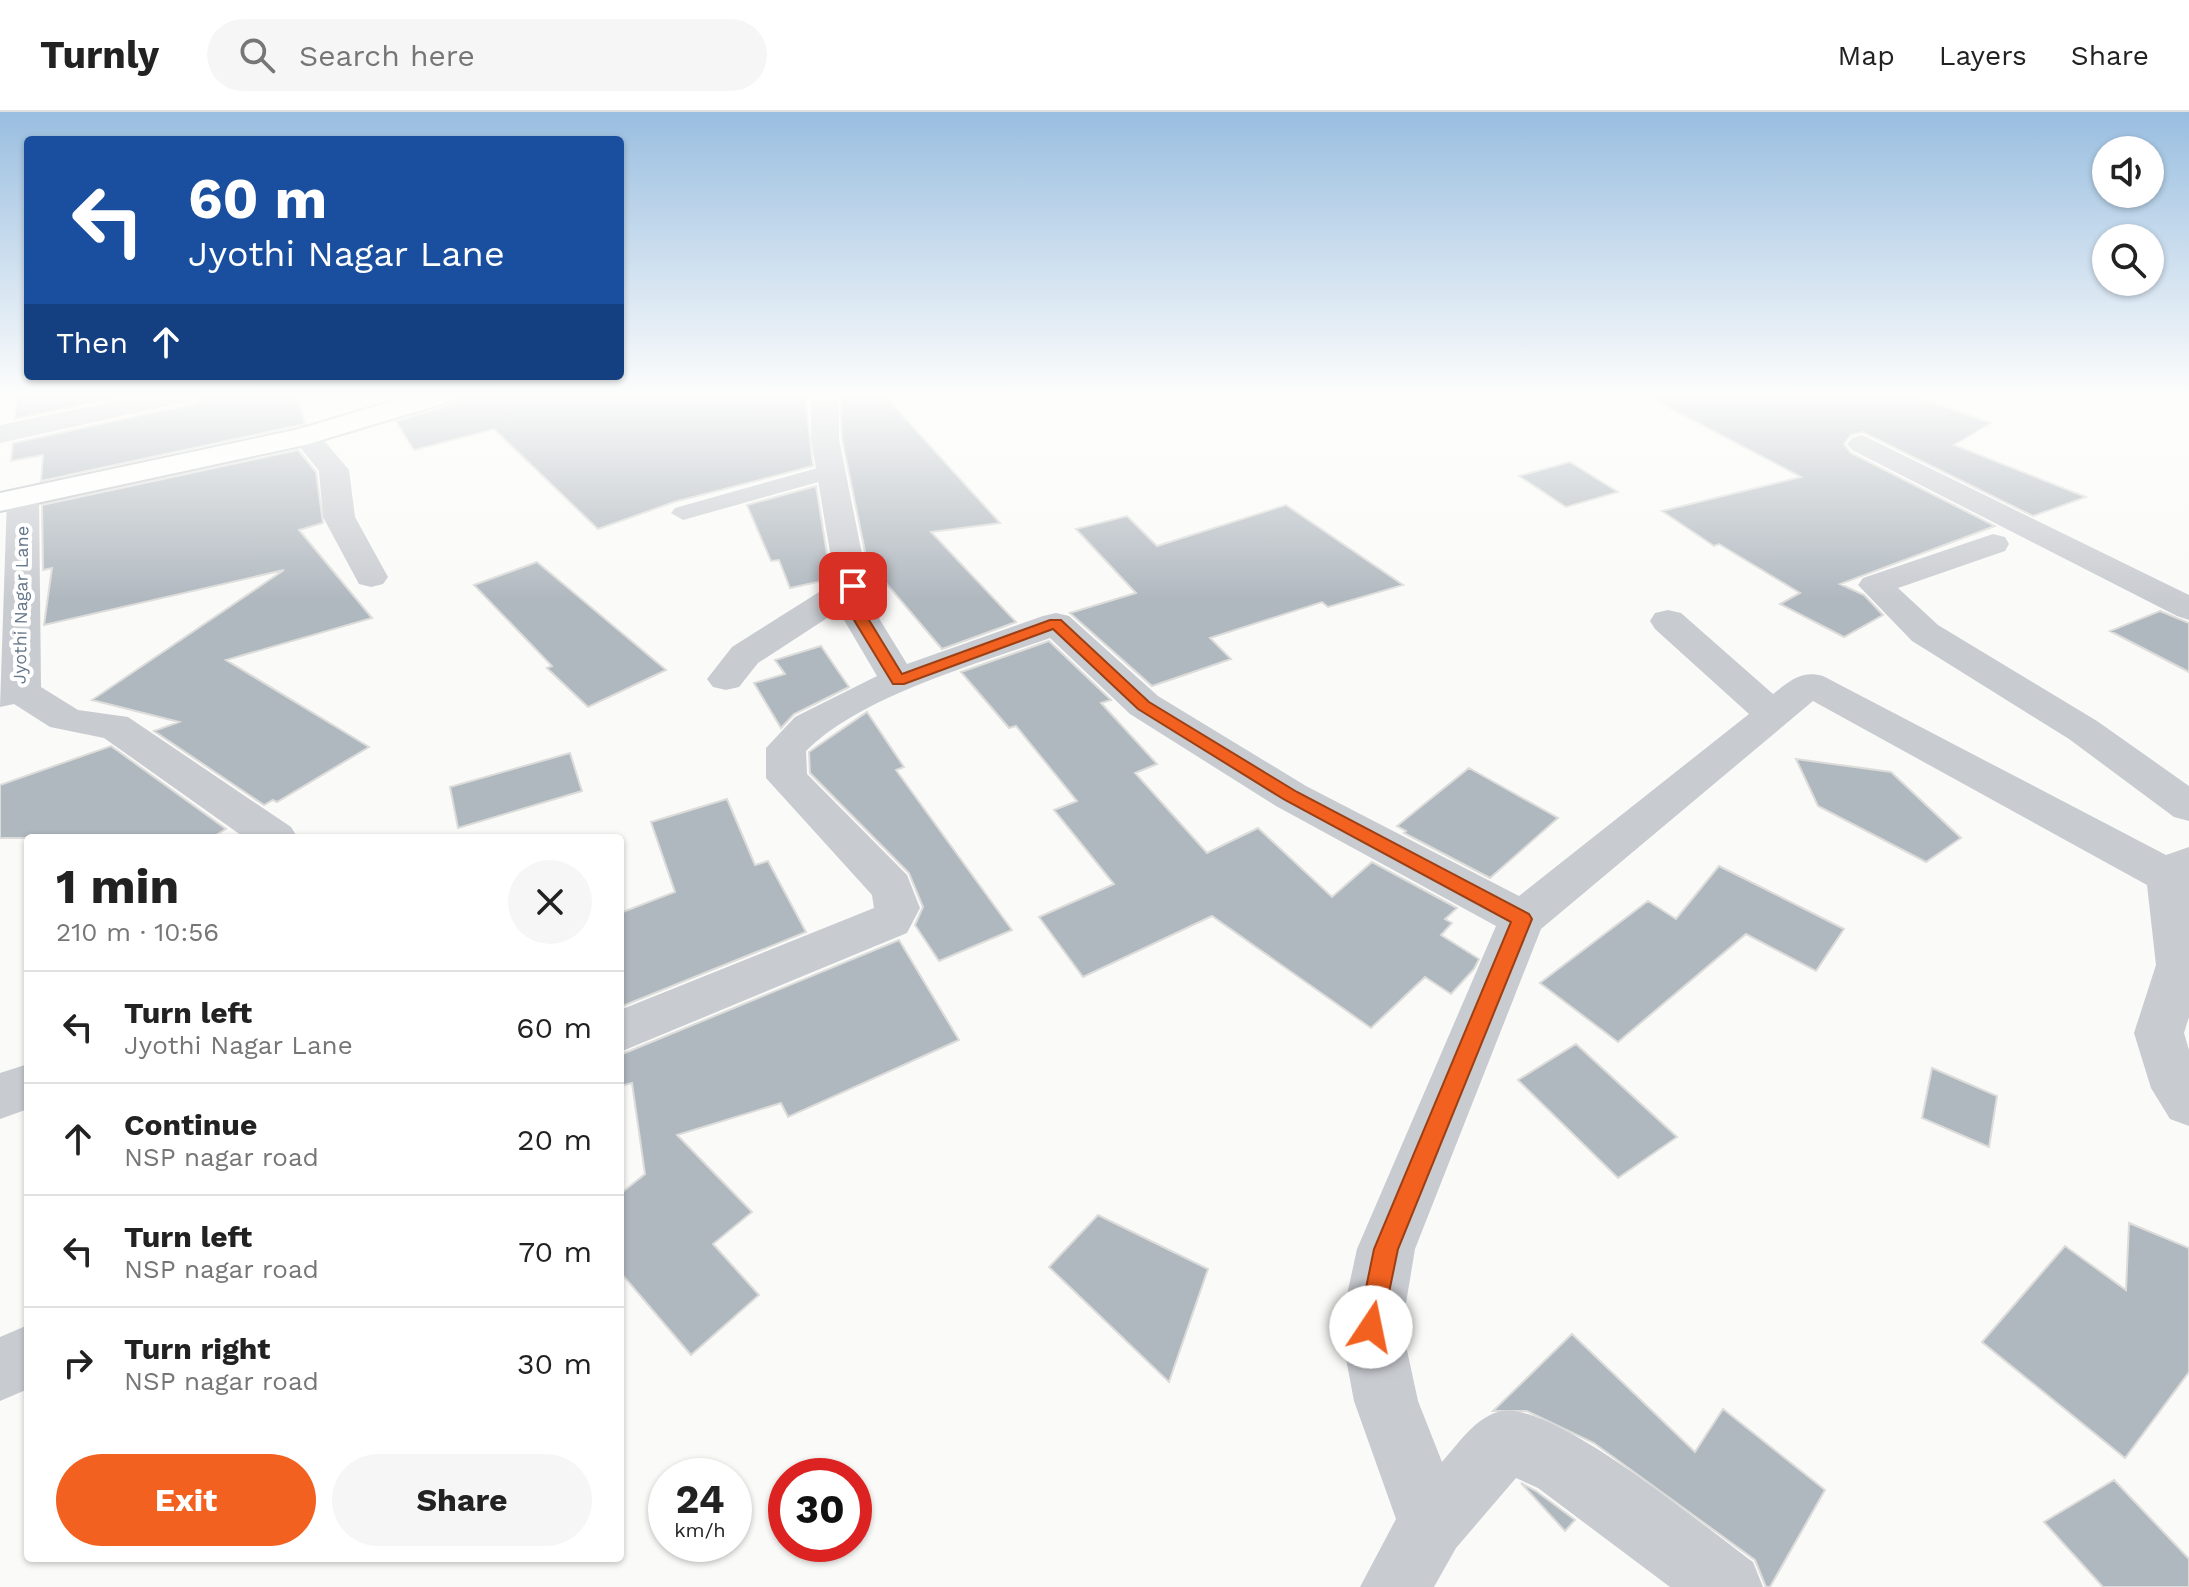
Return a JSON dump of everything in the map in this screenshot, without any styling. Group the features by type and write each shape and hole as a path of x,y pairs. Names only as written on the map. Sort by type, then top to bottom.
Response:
{"main road":[{"path":"8,494 126,463"},
{"path":"8,494 168,463"}],"street":[{"path":"328,463 334,470 339,517 371,577"},
{"path":"830,463 862,620 898,680"},
{"path":"1899,463 2189,609"},
{"name":"Jyothi Nagar Lane","path":"8,494 11,693"},
{"path":"1993,544 1875,585 1925,633 2083,730 2189,807"},
{"path":"726,679 745,655 853,586"},
{"path":"1668,621 1772,714"},
{"path":"624,1030 662,1017 790,957 885,925 894,919 898,907 891,887 787,778 784,764 786,748 809,726 898,680 1056,624 1144,705 1291,796 1522,919"},
{"path":"1432,1524 1386,1401 1371,1327 1386,1249 1522,919 1810,684 2182,875 2180,965 2159,1033 2169,1073 2188,1101"},
{"path":"11,693 50,715 82,725 114,726 270,834"},
{"path":"0,1096 24,1087"},
{"path":"0,1369 24,1358"},
{"path":"1395,1587 1432,1524 1502,1444 1523,1445 1562,1464 1728,1587"}],"lane":[{"path":"683,513 832,471"}],"building":[{"path":"42,463 125,463 41,481"},
{"path":"238,463 309,463 316,472 323,523 299,530 372,618 226,660 369,747 277,802 273,800 264,805 154,731 179,722 92,700 284,570 44,625 52,568 43,570 42,505"},
{"path":"529,463 813,463 813,466 674,502 598,529"},
{"path":"847,463 945,463 1000,523 931,532 1016,622 942,649 875,570 869,571"},
{"path":"1571,463 1618,492 1566,507 1519,476"},
{"path":"1774,463 1870,463 1995,526 1840,584 1864,595 1883,615 1844,637 1780,604 1800,593 1719,544 1714,546 1662,511 1801,477"},
{"path":"1925,463 1999,463 2086,497 2033,516"},
{"path":"816,486 831,579 790,588 779,560 771,561 747,505"},
{"path":"1286,505 1403,585 1328,607 1322,602 1210,638 1231,659 1152,686 1070,613 1136,593 1076,529 1127,516 1157,546"},
{"path":"537,562 666,670 588,707 547,668 552,666 474,585"},
{"path":"2160,611 2189,623 2189,672 2110,631"},
{"path":"1049,641 1111,700 1101,703 1157,764 1135,773 1207,853 1258,828 1332,897 1372,862 1457,908 1445,919 1452,923 1441,935 1479,959 1474,969 1451,994 1425,977 1371,1028 1212,916 1083,977 1039,917 1114,884 1054,810 1077,801 1016,726 1009,728 961,672"},
{"path":"821,646 849,687 794,714 781,728 754,683 785,674 775,660"},
{"path":"867,712 904,767 896,770 1012,930 939,961 915,925 923,907 909,873 810,773 809,752"},
{"path":"111,746 226,829 218,834 24,834 24,838 0,838 0,785"},
{"path":"570,753 582,791 458,828 450,787"},
{"path":"1796,759 1891,772 1961,838 1926,862 1818,806"},
{"path":"1469,768 1558,818 1490,878 1404,833 1406,831 1397,826"},
{"path":"727,799 755,865 768,861 806,932 624,1005 624,911 675,892 651,822"},
{"path":"1719,866 1844,929 1816,971 1746,934 1618,1042 1540,983 1648,901 1676,919"},
{"path":"899,940 959,1040 788,1117 781,1103 677,1135 752,1212 713,1244 759,1295 691,1355 624,1277 624,1191 645,1174 632,1083 624,1085 624,1053"},
{"path":"1576,1044 1677,1137 1618,1178 1518,1080"},
{"path":"1932,1068 1997,1096 1989,1147 1922,1118"},
{"path":"1098,1215 1208,1269 1169,1382 1049,1267"},
{"path":"2129,1223 2189,1248 2189,1372 2125,1458 1982,1342 2065,1246 2126,1290"},
{"path":"1572,1334 1695,1452 1723,1409 1825,1490 1770,1587 1766,1587 1755,1560 1594,1443 1527,1411 1493,1411"},
{"path":"2114,1480 2189,1559 2189,1587 2103,1587 2044,1522"},
{"path":"1521,1483 1536,1491 1575,1520 1565,1531"}],"route":[{"path":"853,586 862,620 898,680 1056,624 1144,705 1291,796 1522,919 1386,1249 1371,1327"}]}
